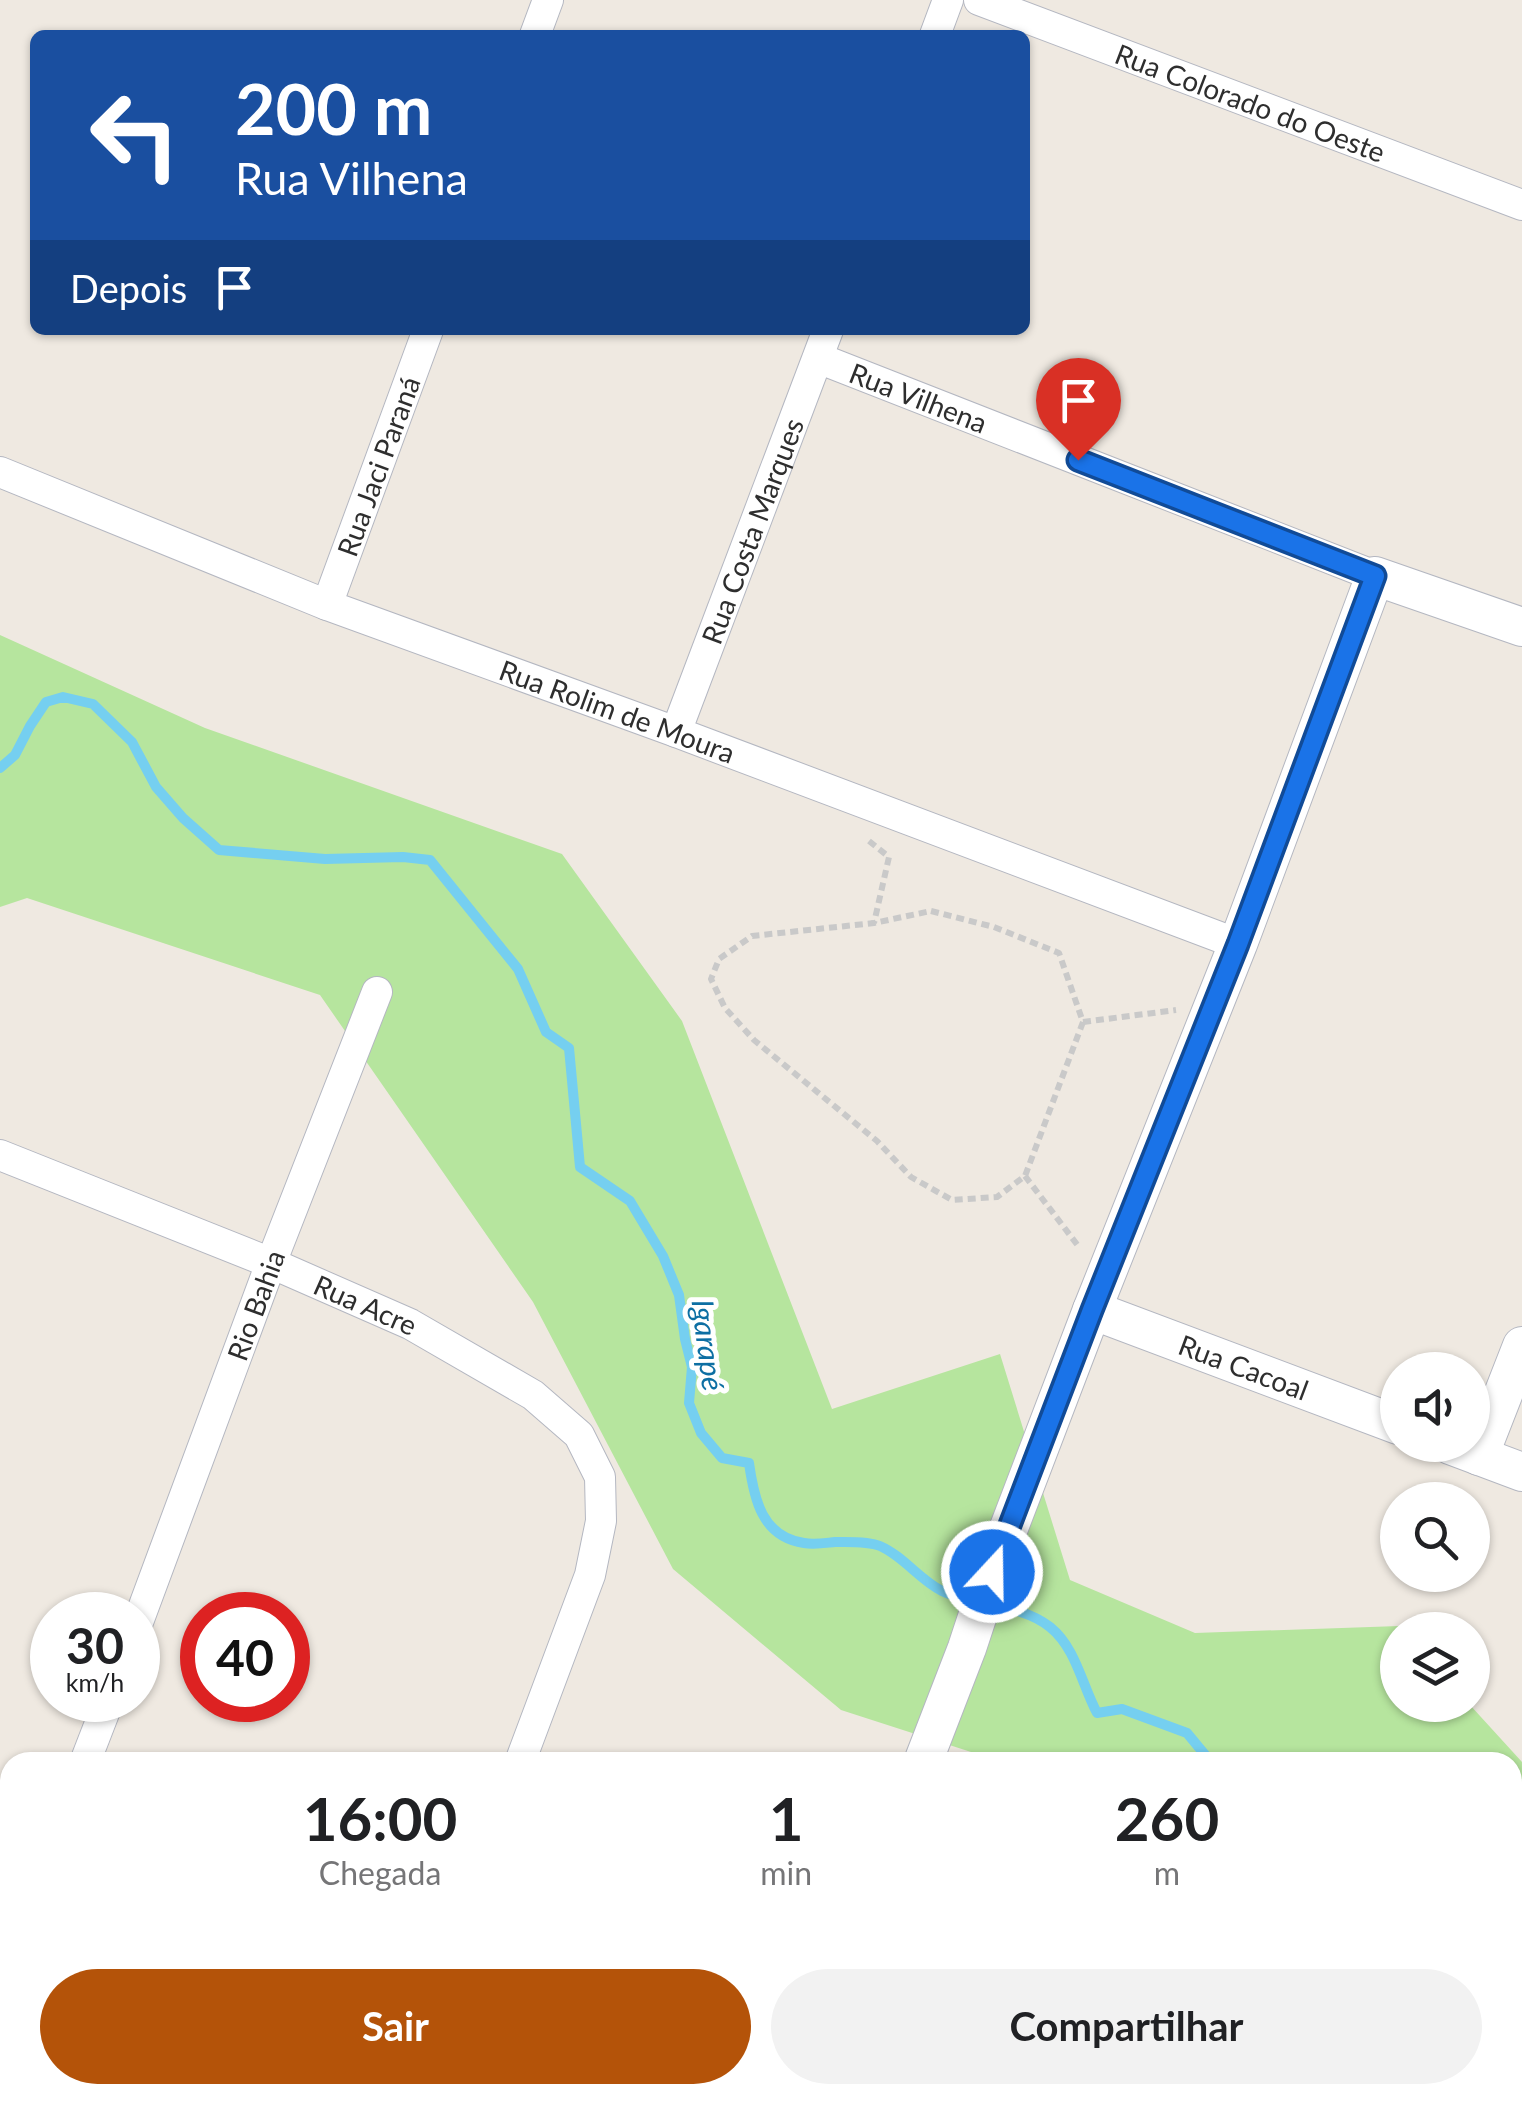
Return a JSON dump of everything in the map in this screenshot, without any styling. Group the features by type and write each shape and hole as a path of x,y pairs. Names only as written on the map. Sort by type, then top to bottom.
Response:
{"street":[{"path":"537,30 548,0"},
{"path":"938,30 948,0"},
{"name":"Rua Colorado do Oeste","path":"979,0 1522,205"},
{"name":"Rua Jaci Paraná","path":"328,604 426,335"},
{"name":"Rua Vilhena","path":"823,344 1375,576 1522,627"},
{"name":"Rua Costa Marques","path":"676,732 823,344"},
{"name":"Rua Rolim de Moura","path":"0,472 328,604 1238,944"},
{"path":"927,1752 992,1572 1238,944 1375,576"},
{"name":"Rio Bahia","path":"149,1592 377,992"},
{"name":"Rua Acre","path":"0,1155 271,1263 410,1324 533,1396 578,1435 600,1477 601,1521 590,1575 524,1752"},
{"name":"Rua Cacoal","path":"1098,1295 1380,1417"},
{"path":"1490,1404 1522,1346"},
{"path":"1490,1460 1522,1472"},
{"path":"89,1752 100,1722"}],"path":[{"path":"857,832 889,857 874,923"},
{"path":"931,911 994,927 1059,953 1083,1022 1025,1176 997,1198 952,1200 911,1177 877,1141 754,1040 725,1008 711,979 719,959 752,936 874,923 931,911"},
{"path":"1083,1022 1214,1005"},
{"path":"1025,1176 1098,1295"}],"green space":[{"path":"0,635 205,728 562,854 682,1021 832,1409 1000,1354 1070,1580 1195,1633 1380,1627 1380,1722 1486,1722 1513,1752 971,1752 841,1710 673,1569 533,1302 320,995 27,898 0,907"}],"waterway":[{"name":"Igarapé","path":"0,768 15,755 46,702 63,697 93,704 132,742 156,787 219,850 325,859 430,860 518,969 546,1032 569,1048 580,1167 630,1201 663,1256 679,1295 692,1367 689,1403 701,1433 722,1458 749,1463 758,1503 769,1525 804,1543 858,1542 880,1546 942,1591 1038,1619 1066,1645 1097,1713 1122,1709 1187,1733 1203,1752"}],"route":[{"path":"992,1572 1238,944 1375,576 1078,460"}]}
